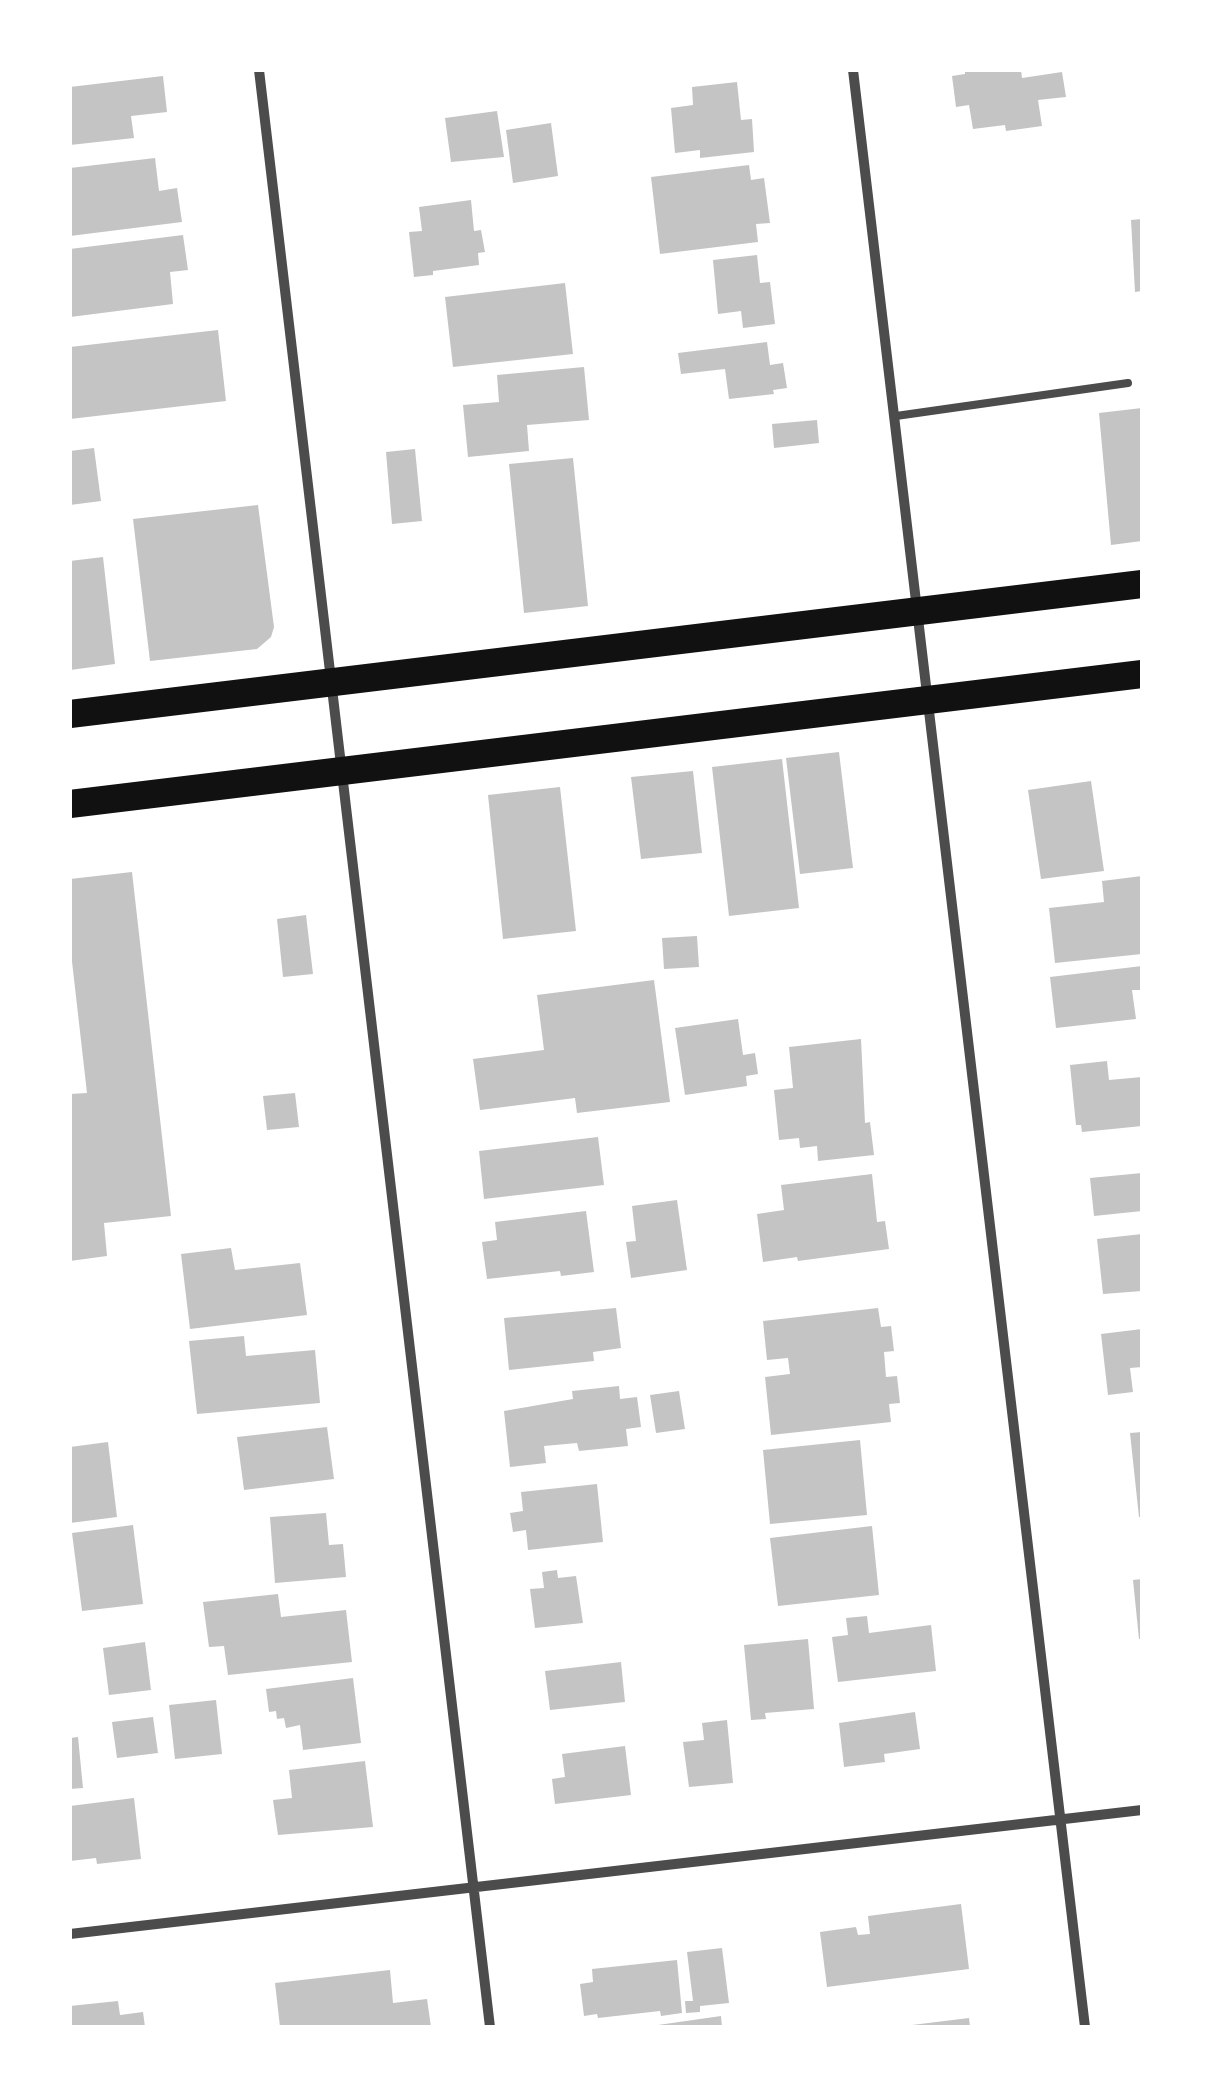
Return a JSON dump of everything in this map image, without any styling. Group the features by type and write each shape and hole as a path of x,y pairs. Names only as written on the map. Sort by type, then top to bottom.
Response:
{"highway":[{"path":"70,714 1142,584"},
{"path":"70,804 1142,674"}],"street":[{"path":"259,70 490,2027"},
{"path":"852,70 1084,2027"},
{"path":"70,1934 1142,1810"}],"lane":[{"path":"896,416 1128,383"}],"building":[{"path":"965,70 1021,70 1022,78 1062,72 1066,97 1038,100 1042,126 1006,131 1005,125 973,129 969,105 956,107 952,76 965,74"},
{"path":"163,76 167,112 131,116 134,138 70,145 70,87"},
{"path":"737,82 741,120 752,119 754,152 700,158 700,150 675,153 671,108 693,105 692,87"},
{"path":"497,111 504,157 451,162 445,118"},
{"path":"551,123 558,176 513,183 506,130"},
{"path":"155,158 159,191 177,188 182,222 70,236 70,168"},
{"path":"749,165 751,180 764,178 770,223 756,224 758,242 660,254 651,177"},
{"path":"471,200 474,231 481,230 485,252 478,253 479,265 414,277 409,232 422,231 419,207"},
{"path":"1142,219 1142,291 1135,292 1131,220"},
{"path":"183,235 188,270 170,272 173,304 70,317 70,249"},
{"path":"757,255 760,283 770,282 775,324 743,328 741,311 718,314 713,260"},
{"path":"565,283 573,354 453,367 445,297"},
{"path":"218,330 226,401 70,419 70,347"},
{"path":"767,342 770,365 783,363 787,388 773,390 774,394 729,399 725,369 681,374 678,353"},
{"path":"584,367 589,420 527,425 529,451 468,457 463,405 499,402 497,375"},
{"path":"1142,408 1142,541 1111,545 1099,413"},
{"path":"817,420 819,443 774,448 772,424"},
{"path":"94,448 101,501 70,505 70,451"},
{"path":"415,449 422,521 392,524 386,452"},
{"path":"573,458 588,606 524,613 509,464"},
{"path":"258,505 274,627 271,637 257,649 150,661 133,519"},
{"path":"103,557 115,664 70,670 70,561"},
{"path":"839,752 853,868 800,874 786,758"},
{"path":"782,759 799,908 729,916 712,767"},
{"path":"693,771 702,853 641,859 631,777"},
{"path":"1091,781 1104,871 1041,879 1028,790"},
{"path":"560,787 576,931 503,939 488,795"},
{"path":"132,872 171,1216 104,1223 107,1256 70,1261 70,1094 87,1093 70,944 70,879"},
{"path":"1142,876 1142,954 1055,963 1049,908 1104,902 1102,881"},
{"path":"306,915 313,974 283,977 277,919"},
{"path":"697,936 699,967 664,969 662,938"},
{"path":"1142,966 1142,990 1132,990 1136,1019 1056,1028 1050,977"},
{"path":"654,980 670,1102 577,1113 575,1098 480,1110 473,1059 544,1050 537,995"},
{"path":"738,1019 743,1055 755,1053 758,1074 746,1076 747,1086 685,1095 675,1028"},
{"path":"861,1039 865,1123 870,1122 874,1155 818,1161 817,1146 800,1148 799,1138 779,1140 774,1090 793,1088 789,1047"},
{"path":"1107,1061 1109,1080 1142,1077 1142,1126 1082,1132 1081,1125 1076,1125 1070,1065"},
{"path":"295,1093 299,1127 267,1130 263,1096"},
{"path":"598,1137 604,1185 484,1199 479,1151"},
{"path":"1142,1173 1142,1211 1094,1216 1090,1178"},
{"path":"872,1174 877,1222 885,1221 889,1249 763,1262 757,1214 784,1210 781,1185"},
{"path":"677,1200 687,1270 631,1278 626,1242 636,1241 632,1206"},
{"path":"586,1211 594,1272 561,1276 560,1271 487,1279 482,1242 497,1240 495,1222"},
{"path":"1142,1234 1142,1291 1103,1294 1097,1239"},
{"path":"231,1248 235,1270 300,1263 307,1315 190,1329 181,1254"},
{"path":"616,1308 621,1348 593,1352 594,1361 509,1370 504,1318"},
{"path":"878,1308 881,1327 891,1326 894,1351 884,1352 886,1377 897,1376 900,1403 889,1404 891,1422 771,1435 765,1377 790,1374 788,1358 767,1360 763,1321"},
{"path":"1142,1329 1142,1367 1130,1368 1133,1392 1108,1395 1101,1334"},
{"path":"244,1336 246,1356 315,1350 320,1403 197,1414 189,1341"},
{"path":"619,1386 620,1399 637,1397 641,1427 626,1429 628,1446 579,1451 577,1443 544,1446 546,1463 510,1467 504,1411 573,1399 572,1391"},
{"path":"679,1391 685,1429 656,1433 650,1395"},
{"path":"327,1427 334,1479 244,1490 237,1437"},
{"path":"1142,1432 1142,1517 1139,1517 1130,1433"},
{"path":"860,1440 867,1515 770,1524 763,1450"},
{"path":"108,1442 117,1517 70,1523 70,1447"},
{"path":"597,1484 603,1542 528,1550 526,1530 513,1532 510,1513 523,1511 521,1492"},
{"path":"326,1513 329,1545 343,1544 346,1577 275,1583 270,1517"},
{"path":"133,1525 143,1604 82,1611 72,1533"},
{"path":"872,1526 879,1595 778,1606 770,1538"},
{"path":"557,1570 558,1578 576,1576 583,1623 535,1628 530,1589 544,1588 542,1572"},
{"path":"1142,1579 1142,1639 1139,1639 1133,1580"},
{"path":"278,1594 281,1617 346,1610 352,1662 228,1675 224,1646 209,1647 203,1602"},
{"path":"867,1616 869,1633 931,1625 936,1671 838,1682 832,1637 848,1635 846,1618"},
{"path":"808,1639 814,1709 765,1713 766,1719 751,1720 744,1645"},
{"path":"145,1642 151,1690 109,1695 103,1648"},
{"path":"621,1662 625,1702 550,1710 545,1671"},
{"path":"353,1678 361,1743 303,1750 300,1725 286,1728 284,1718 277,1719 276,1711 269,1712 266,1689"},
{"path":"216,1700 222,1754 175,1759 169,1705"},
{"path":"915,1712 920,1749 884,1754 885,1762 844,1767 839,1723"},
{"path":"153,1717 158,1753 117,1758 112,1722"},
{"path":"727,1720 733,1783 689,1787 683,1742 704,1740 702,1723"},
{"path":"78,1737 83,1788 70,1789 70,1738"},
{"path":"625,1746 631,1795 555,1804 552,1779 565,1777 562,1754"},
{"path":"365,1761 373,1827 278,1835 273,1800 292,1798 289,1770"},
{"path":"134,1798 141,1859 97,1864 96,1858 70,1861 70,1806"},
{"path":"961,1904 969,1969 827,1987 820,1932 856,1927 858,1935 870,1934 868,1916"},
{"path":"722,1948 729,2003 700,2006 700,2012 686,2013 685,2001 693,2001 687,1952"},
{"path":"677,1960 682,2013 584,2016 580,1984 593,1982 592,1969"},
{"path":"390,1970 393,2003 427,1999 431,2027 280,2027 275,1983"},
{"path":"118,2001 120,2015 143,2012 145,2027 70,2027 70,2006"},
{"path":"721,2016 722,2027 658,2025"},
{"path":"969,2018 970,2027 912,2025"}]}
